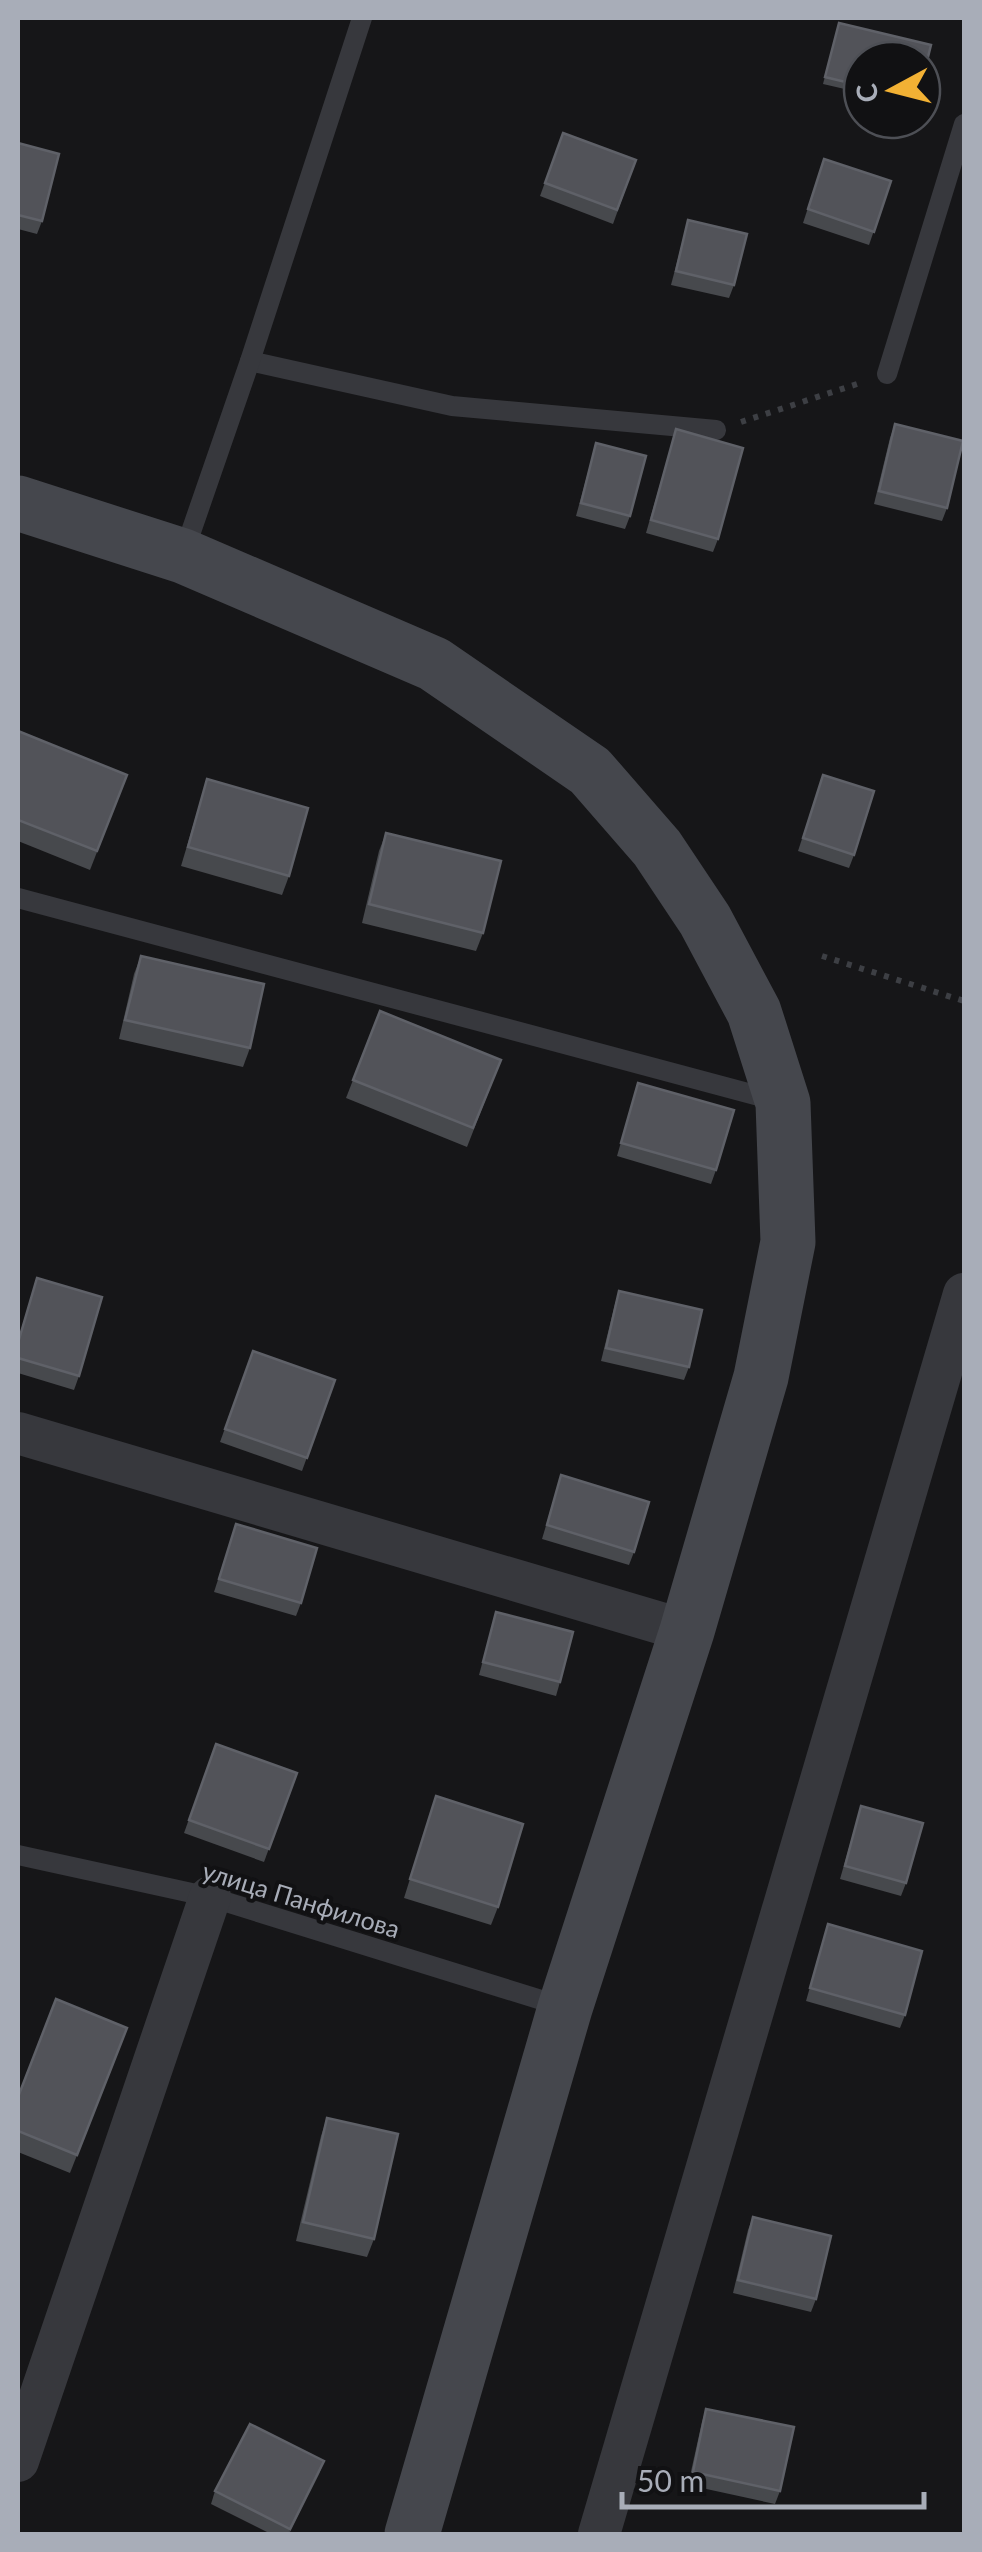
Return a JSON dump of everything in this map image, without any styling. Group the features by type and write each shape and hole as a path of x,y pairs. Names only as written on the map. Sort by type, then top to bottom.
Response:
{"main road":[{"path":"18,503 183,556 434,664 590,771 658,848 705,920 754,1012 783,1103 788,1242 761,1378 687,1631 566,2008 412,2534"}],"street":[{"path":"599,2534 964,1294"},
{"path":"18,1433 687,1631"},
{"path":"18,2461 210,1897"}],"lane":[{"path":"183,556 362,18"},
{"path":"887,374 964,124"},
{"path":"250,362 452,406 716,430"},
{"path":"18,898 783,1103"},
{"name":"улица Панфилова","path":"18,1855 210,1897 566,2008"}],"path":[{"path":"716,430 887,374"},
{"path":"822,956 964,1001"}],"building":[{"path":"839,23 910,40 842,40 842,81 825,77"},
{"path":"563,133 636,160 617,210 545,183"},
{"path":"18,143 59,154 42,221 18,215"},
{"path":"824,159 891,181 874,232 808,209"},
{"path":"688,220 747,234 734,285 676,271"},
{"path":"895,424 963,441 947,508 879,491"},
{"path":"676,429 743,448 718,539 651,520"},
{"path":"596,443 646,456 630,516 581,503"},
{"path":"18,731 127,775 97,851 18,820"},
{"path":"823,775 874,791 854,855 803,838"},
{"path":"207,779 308,808 289,876 188,847"},
{"path":"386,833 501,861 483,933 369,904"},
{"path":"141,956 264,984 250,1048 125,1020"},
{"path":"380,1011 501,1060 473,1128 353,1080"},
{"path":"638,1083 734,1110 716,1170 621,1143"},
{"path":"37,1278 102,1297 79,1376 18,1358 18,1343"},
{"path":"619,1291 702,1310 689,1367 606,1348"},
{"path":"253,1351 335,1380 307,1458 225,1429"},
{"path":"561,1475 649,1502 634,1552 547,1525"},
{"path":"236,1524 317,1548 301,1603 219,1579"},
{"path":"496,1612 573,1632 560,1682 483,1662"},
{"path":"216,1744 297,1773 269,1849 189,1820"},
{"path":"436,1796 523,1824 498,1907 410,1879"},
{"path":"861,1806 923,1823 906,1883 845,1866"},
{"path":"828,1924 922,1951 905,2015 810,1988"},
{"path":"56,1999 127,2028 77,2155 18,2131 18,2097"},
{"path":"327,2118 398,2134 374,2239 303,2222"},
{"path":"753,2217 831,2236 816,2299 738,2280"},
{"path":"706,2409 794,2427 780,2491 693,2472"},
{"path":"250,2424 324,2461 290,2529 215,2491"}]}
